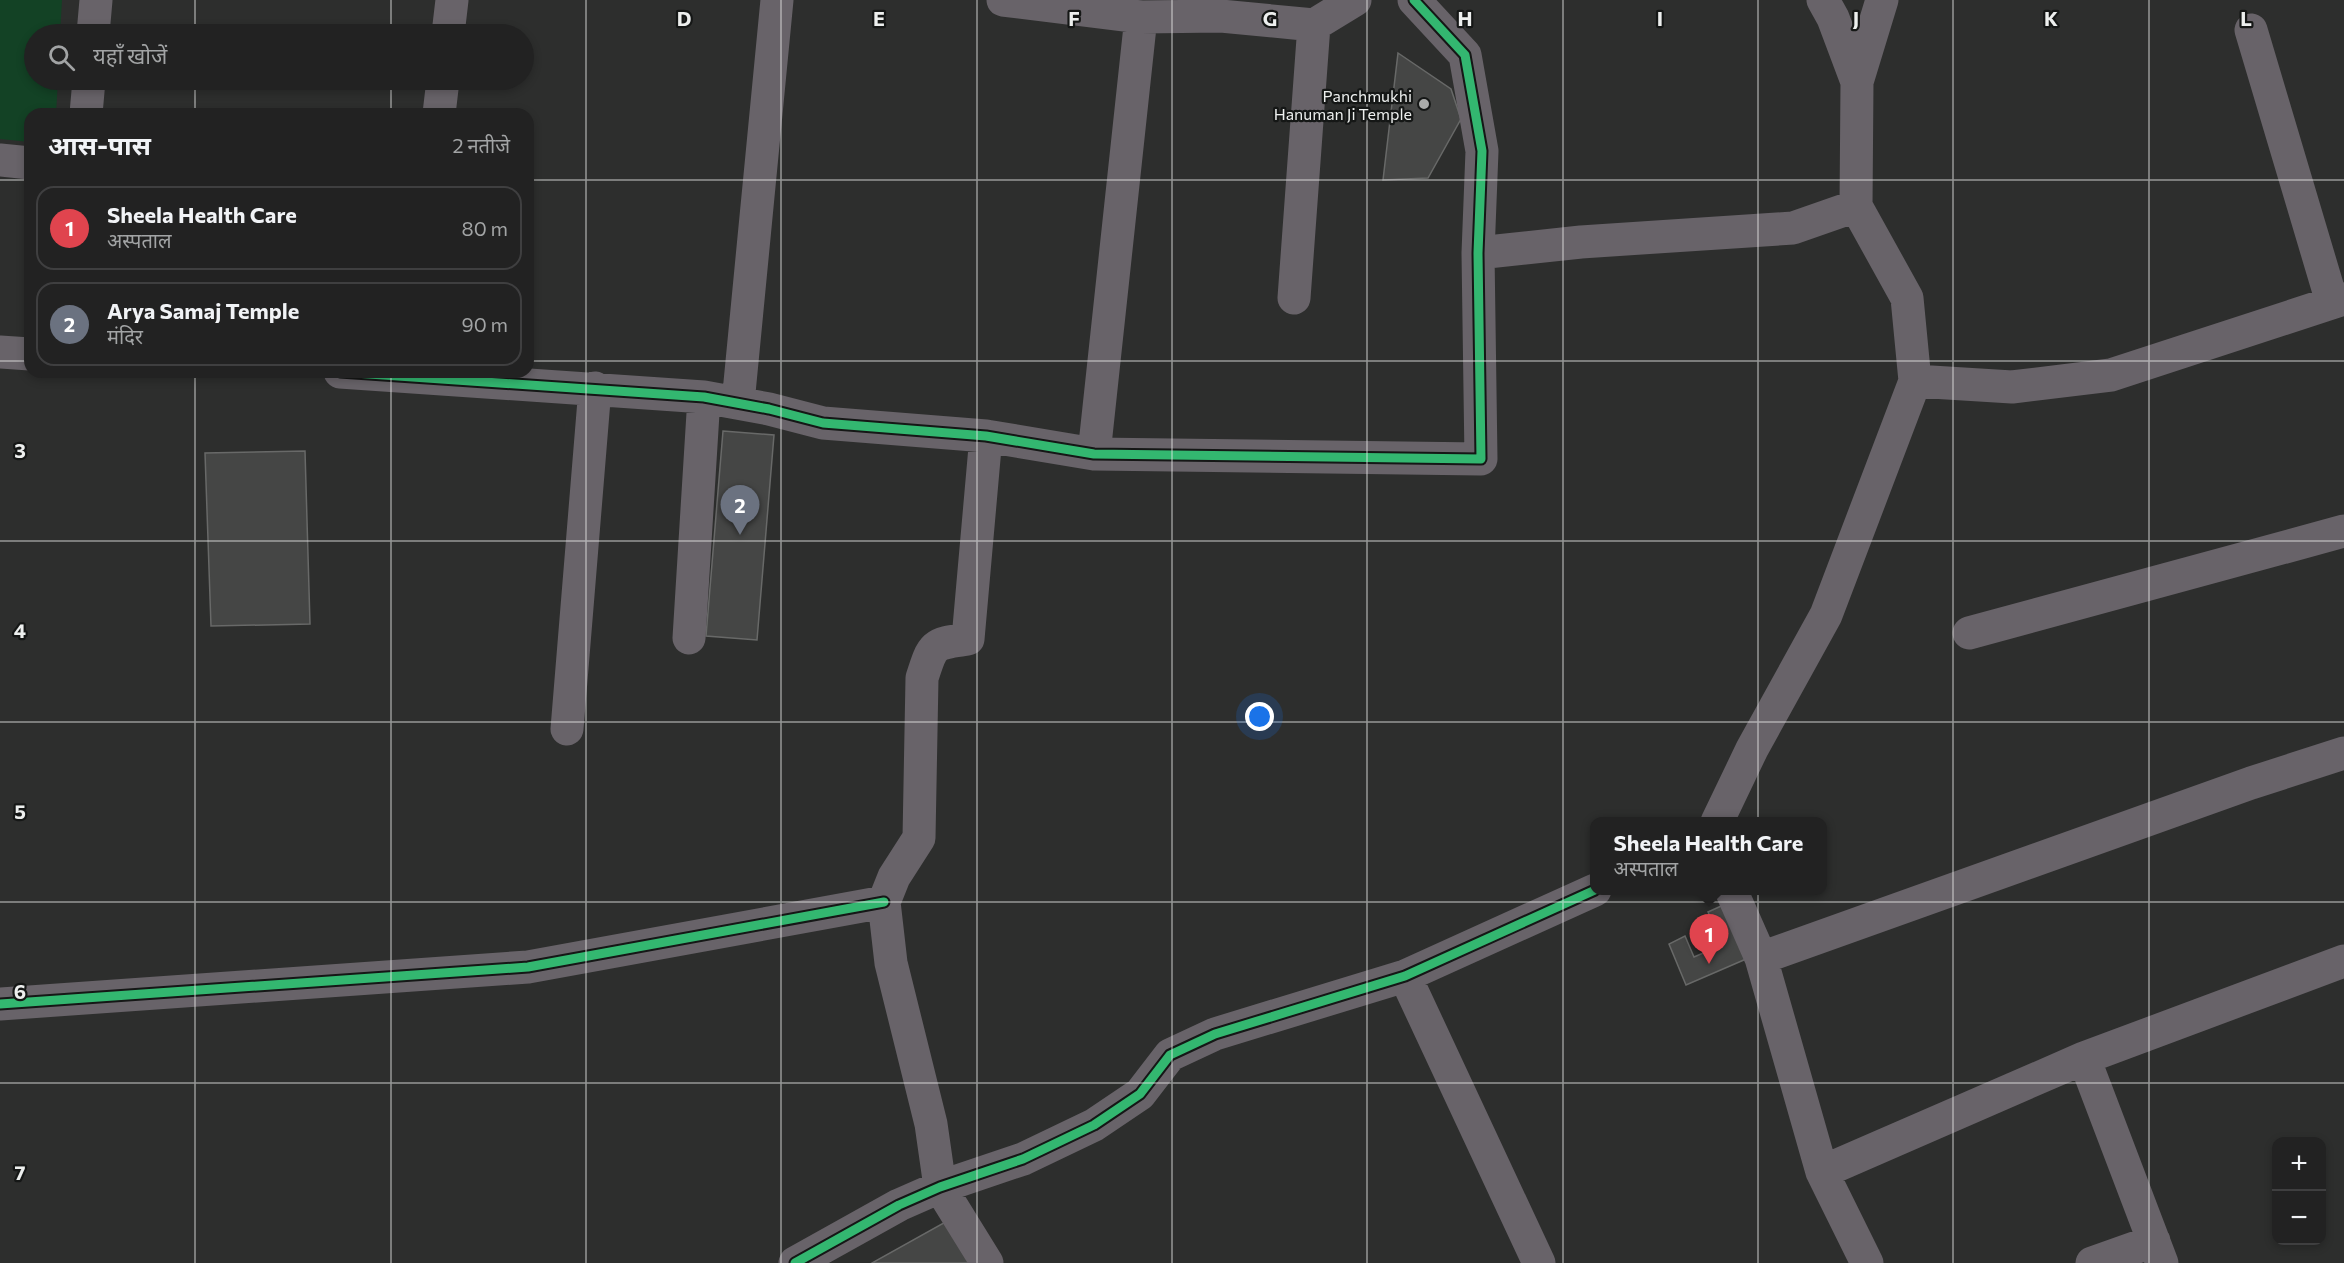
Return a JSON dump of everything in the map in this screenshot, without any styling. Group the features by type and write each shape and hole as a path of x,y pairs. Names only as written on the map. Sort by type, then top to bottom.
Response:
{"street":[{"path":"94,24 96,0"},
{"path":"449,24 452,0"},
{"path":"738,403 777,0"},
{"path":"1003,0 1141,16 1221,16 1314,25 1355,0"},
{"path":"463,378 704,397 823,423 986,436 1094,454 1481,459 1479,253 1482,151 1465,55 1414,0"},
{"path":"1823,0 1833,18 1857,82"},
{"path":"1719,817 1752,749 1826,615 1915,381 1907,298 1856,206 1857,82 1882,0"},
{"path":"1094,454 1141,16"},
{"path":"1294,298 1314,25"},
{"path":"1915,381 2012,387 2111,375 2338,301 2251,30"},
{"path":"87,108 88,90"},
{"path":"440,108 442,90"},
{"path":"0,160 24,162"},
{"path":"1479,253 1581,242 1793,228 1856,206"},
{"path":"0,352 24,354"},
{"path":"567,729 596,388"},
{"path":"689,638 704,397"},
{"path":"986,436 968,639 939,643 930,653 922,678 919,838 894,877 884,902 891,963 931,1124 940,1187 987,1263"},
{"path":"1969,633 2344,531"},
{"path":"1761,958 2240,787 2344,753"},
{"path":"795,1263 899,1205 940,1187 1023,1159 1094,1125 1140,1094 1170,1055 1215,1034 1404,976 1590,892"},
{"path":"1733,895 1761,958 1822,1172 1867,1263"},
{"path":"0,1004 528,967 884,902"},
{"path":"1822,1172 2084,1058 2344,961"},
{"path":"1404,976 1539,1263"},
{"path":"2084,1058 2158,1252 2092,1263"}],"green space":[{"path":"0,0 62,0 61,24 24,24 24,90 57,90 56,108 24,108 24,141 0,139"}],"building":[{"name":"Panchmukhi Hanuman Ji Temple","path":"1398,53 1451,89 1461,119 1428,178 1383,180"},
{"path":"723,431 774,435 757,640 706,636"},
{"path":"305,451 310,624 211,626 205,453"},
{"path":"1730,902 1753,956 1686,985 1669,944 1685,936 1694,957 1722,945 1708,912"},
{"path":"949,1220 973,1263 872,1263"}],"cycle path":[{"path":"427,378 704,397 769,409 823,423 986,436 1094,454 1481,459 1478,253 1482,151 1465,55 1414,0"},
{"path":"795,1263 899,1205 940,1187 1023,1159 1094,1125 1140,1094 1170,1055 1215,1034 1405,976 1590,892"},
{"path":"0,1004 528,967 884,902"}],"place":[{"name":"Panchmukhi Hanuman Ji Temple","path":"1424,104"},
{"name":"Arya Samaj Temple","path":"740,535"},
{"name":"Sheela Health Care","path":"1709,964"}]}
